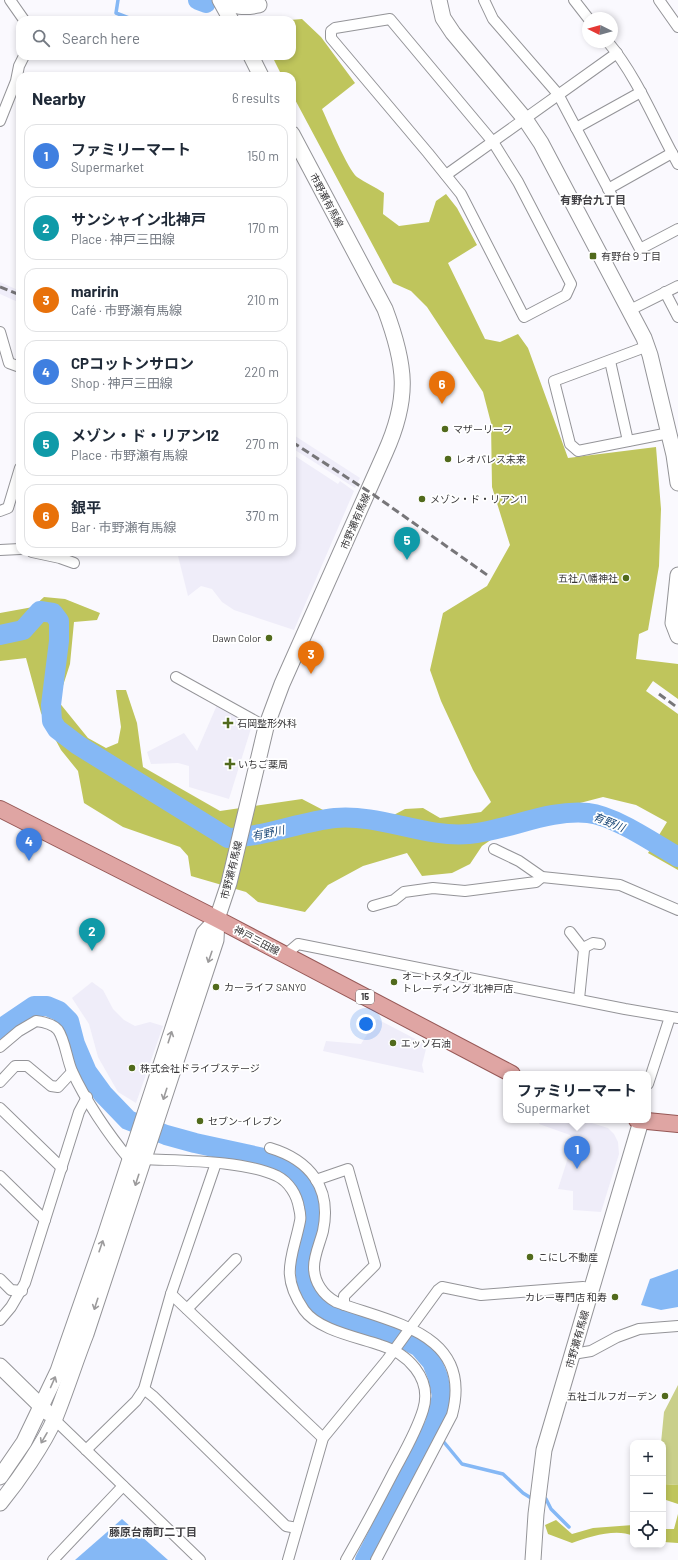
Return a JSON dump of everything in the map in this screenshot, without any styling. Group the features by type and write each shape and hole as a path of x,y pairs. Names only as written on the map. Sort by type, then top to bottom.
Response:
{"main road":[{"name":"神戸三田線","path":"0,809 285,954 506,1071"},
{"path":"651,1121 678,1124"}],"street":[{"path":"10,0 21,16"},
{"path":"220,0 240,8 260,3"},
{"path":"220,0 229,16"},
{"path":"439,0 444,18 453,33 525,119 541,143 648,346 669,433 678,483"},
{"path":"484,0 493,19 558,94 640,249 678,229"},
{"path":"574,0 583,12"},
{"path":"659,0 674,12 678,27"},
{"path":"255,16 260,3"},
{"path":"390,18 493,142 518,182 571,284 566,295 524,317 461,194 331,38 331,31 335,28 390,18"},
{"path":"613,48 641,92 678,164"},
{"path":"446,175 617,53"},
{"path":"19,72 19,66 22,60"},
{"path":"253,60 259,72"},
{"path":"0,121 16,82"},
{"path":"576,128 641,92"},
{"name":"市野瀬有馬線","path":"150,1118 216,940 217,919 229,883 266,727 282,684 394,432 400,415 403,394 399,354 385,309 296,142"},
{"path":"608,189 672,153"},
{"path":"630,310 678,286"},
{"path":"665,292 678,317"},
{"path":"0,332 4,364 16,366"},
{"path":"648,346 554,381 570,444 578,451 669,433"},
{"path":"610,361 628,441"},
{"path":"0,512 8,508 16,481"},
{"path":"0,550 16,549"},
{"path":"51,556 74,563"},
{"path":"678,575 673,623 678,636"},
{"path":"176,677 266,727"},
{"path":"494,849 519,861 542,877 620,885 678,910"},
{"path":"373,906 394,900 404,892 434,888 465,891 536,882 542,877"},
{"path":"570,932 584,950 579,999"},
{"path":"583,948 593,943 600,944"},
{"path":"285,954 298,944 674,1017 651,1076"},
{"path":"0,1047 27,1026 36,1021 44,1022 58,1030 72,1072 116,1142 137,1159 216,1163 255,1170 277,1177 292,1188 298,1201 301,1219 289,1264 290,1279 304,1311 316,1321 333,1330 394,1347 407,1358 419,1373 424,1390 424,1408 410,1441 372,1516 346,1560"},
{"path":"0,1082 15,1066 27,1066 50,1086 58,1087 72,1072"},
{"path":"0,1320 11,1308 22,1291 79,1112 87,1097"},
{"path":"0,1108 62,1168"},
{"path":"0,1503 24,1471 54,1419 86,1334 137,1159 136,1136 150,1118"},
{"path":"0,1476 24,1442 58,1371 137,1159 149,1143 150,1118"},
{"name":"市野瀬有馬線","path":"533,1560 536,1514 544,1450 592,1289 638,1123"},
{"path":"270,1148 294,1157 304,1164 316,1180 321,1194 324,1221 314,1267 315,1277 319,1286 328,1298 408,1329 431,1340 445,1356 455,1380 456,1401 449,1420 376,1560"},
{"path":"86,1450 136,1401 144,1389 171,1294 216,1163"},
{"path":"316,1180 348,1169 375,1265 344,1296 344,1305"},
{"path":"0,1176 45,1220"},
{"path":"187,1309 236,1259"},
{"path":"0,1279 11,1290 22,1291"},
{"path":"288,1560 323,1438 387,1360 394,1347 438,1290 442,1287 481,1295 583,1287 592,1289"},
{"path":"171,1294 323,1438"},
{"path":"573,1354 591,1351 617,1337 639,1330 678,1326"},
{"path":"0,1366 200,1560"},
{"path":"144,1389 286,1526 297,1528"},
{"path":"53,1560 123,1486"}],"shaded area":[{"path":"0,282 16,289 16,301 0,294"},
{"path":"296,437 360,478 355,488 296,451"},
{"path":"296,457 338,484 340,481 354,491 294,630 234,610 222,602 212,589 201,586 188,596 178,556 296,556"},
{"path":"217,705 253,722 229,799 189,787 189,766 178,763 151,764 147,752 184,733 197,751"},
{"path":"92,982 103,990 113,1009 124,1020 135,1026 150,1022 163,1026 136,1103 118,1092 98,1057 89,1024 72,998"},
{"path":"377,1019 427,1045 422,1065 424,1073 323,1051 326,1041 361,1044"},
{"path":"592,1123 608,1128 614,1134 618,1142 619,1154 601,1212 573,1210 573,1191 558,1189 573,1142 570,1135 539,1124"}],"green space":[{"path":"302,19 321,37 355,83 322,109 338,145 353,173 384,193 383,214 399,226 429,222 436,201 446,194 457,208 477,245 448,263 485,339 500,342 518,334 528,348 568,458 656,447 661,509 659,566 648,630 639,634 636,659 678,664 678,699 653,681 646,691 678,714 678,870 648,853 667,822 636,805 603,797 557,809 537,827 498,835 482,846 470,864 452,873 422,876 407,853 363,866 328,885 305,912 258,902 246,892 191,876 188,856 180,847 123,827 84,803 78,771 61,750 41,713 26,658 0,661 0,613 33,607 44,597 65,599 100,613 97,620 74,622 70,664 58,701 88,738 106,748 118,743 121,727 116,690 126,690 137,723 143,767 220,811 302,799 348,823 375,825 405,809 423,808 440,818 481,812 491,802 473,770 441,701 430,670 443,613 487,586 510,545 492,487 491,423 483,392 427,307 411,291 393,283 296,101 296,72 280,72 274,60 296,60 296,20"},
{"path":"678,1385 678,1485 666,1484 666,1440 661,1440 664,1412"},
{"path":"666,1484 678,1485 678,1504 666,1500"},
{"path":"678,1514 678,1543 666,1542 666,1529 674,1529"},
{"path":"556,1520 572,1534 593,1528 630,1525 630,1535 619,1533 602,1534 572,1543 548,1534 545,1525"}],"water":[{"path":"678,1269 678,1307 661,1310 641,1305 650,1279"},
{"path":"122,1519 168,1560 75,1560"}],"waterway":[{"path":"118,0 116,13 124,16"},
{"path":"198,0 206,3"},
{"name":"有野川","path":"0,635 23,630 40,611 53,613 59,621 59,641 51,705 52,721 57,729 78,745 228,838 255,835 335,818 369,819 436,833 469,834 484,832 559,814 588,813 610,819 678,857"},
{"path":"0,1029 34,1006 47,1006 59,1011 69,1021 75,1044 87,1072 103,1094 128,1120 166,1135 195,1143 282,1162 301,1177 310,1198 313,1218 305,1267 307,1286 318,1305 337,1316 396,1335 419,1347 432,1362 438,1377 442,1396 435,1424 365,1560"},
{"path":"435,1424 438,1433"},
{"path":"443,1441 462,1464 503,1474 523,1493 531,1498"},
{"path":"546,1499 551,1509 569,1527"}],"railway":[{"path":"0,287 16,293"},
{"path":"296,445 374,495 490,577"},
{"path":"659,694 678,708"}],"place":[{"name":"有野台９丁目","path":"593,256"},
{"name":"銀平","path":"442,404"},
{"name":"マザーリーフ","path":"445,429"},
{"name":"レオパレス未来","path":"448,459"},
{"name":"メゾン・ド・リアン11","path":"422,499"},
{"name":"メゾン・ド・リアン12","path":"407,560"},
{"name":"五社八幡神社","path":"626,578"},
{"name":"Dawn Color","path":"269,638"},
{"name":"maririn","path":"311,674"},
{"name":"石岡整形外科","path":"228,723"},
{"name":"いちご薬局","path":"230,764"},
{"name":"CPコットンサロン","path":"29,861"},
{"name":"サンシャイン北神戸","path":"92,951"},
{"name":"オートスタイル トレーディング 北神戸店","path":"394,982"},
{"name":"カーライフ SANYO","path":"216,987"},
{"name":"エッソ石油","path":"393,1043"},
{"name":"株式会社ドライブステージ","path":"132,1068"},
{"name":"セブン-イレブン","path":"200,1121"},
{"name":"ファミリーマート","path":"577,1169"},
{"name":"こにし不動産","path":"530,1257"},
{"name":"カレー専門店 和寿","path":"615,1297"},
{"name":"五社ゴルフガーデン","path":"665,1396"}],"district":[{"name":"有野台九丁目","path":"593,200"},
{"name":"藤原台南町二丁目","path":"153,1532"}]}
